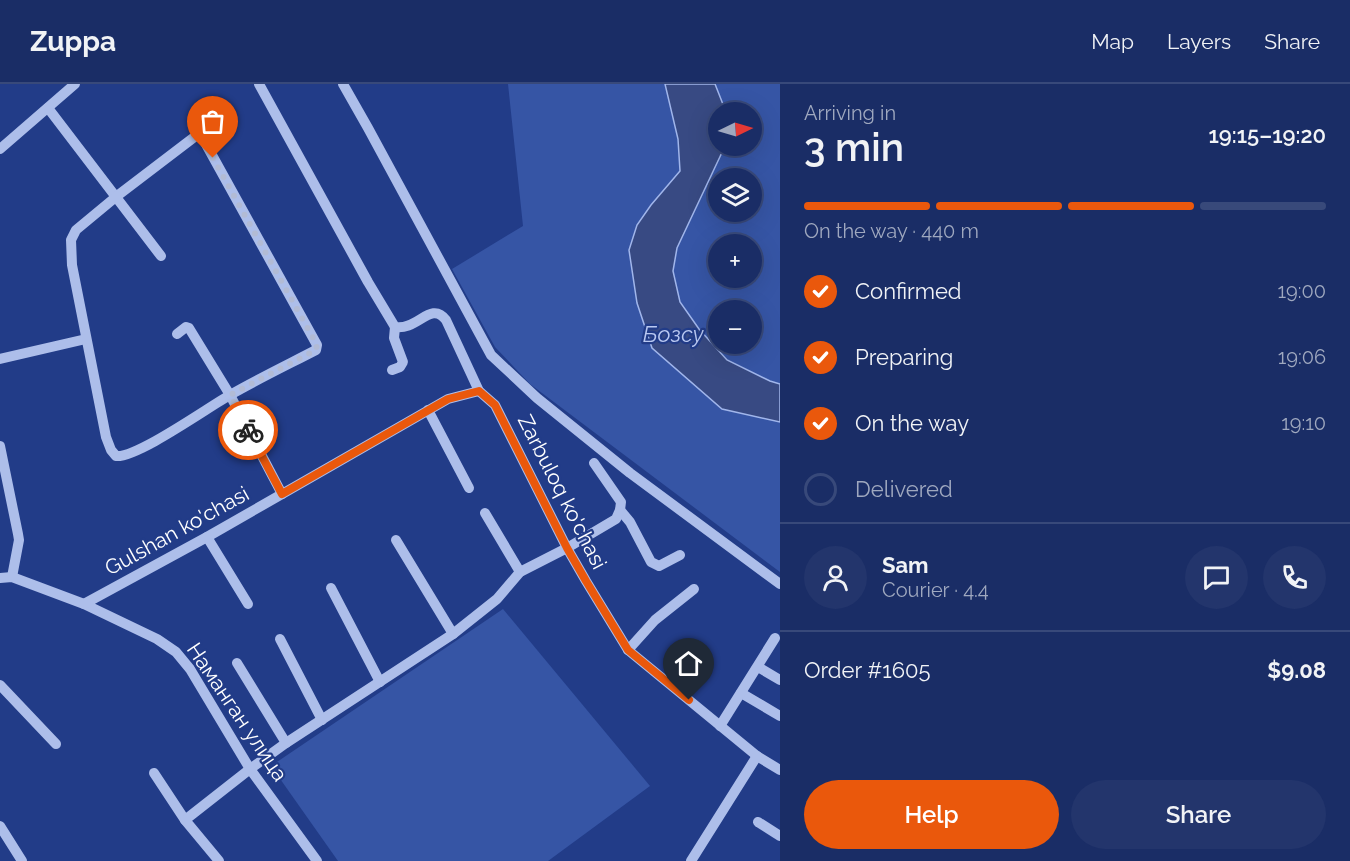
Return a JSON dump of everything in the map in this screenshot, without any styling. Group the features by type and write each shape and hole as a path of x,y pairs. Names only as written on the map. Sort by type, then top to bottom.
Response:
{"street":[{"path":"0,149 75,84"},
{"path":"259,84 395,327 394,338 403,362 400,367 392,370"},
{"path":"343,84 491,355 537,398 630,473 780,584"},
{"path":"48,108 161,256"},
{"path":"197,135 202,137 317,345 316,350 230,395 151,444 122,457 116,456 111,450 106,437 72,264 71,240 76,230 117,196 197,135"},
{"name":"Zarbuloq ko'chasi","path":"395,327 401,329 410,326 431,313 442,314 479,391 495,405 567,548 628,650 757,756 780,770"},
{"path":"177,334 186,327 189,328 230,395 282,494"},
{"path":"0,359 86,339"},
{"name":"Gulshan ko'chasi","path":"84,604 207,537 448,399 479,391"},
{"path":"428,410 469,488"},
{"path":"0,446 19,540 6,577"},
{"path":"185,819 286,743 453,634 496,599 520,572 616,519 621,502 594,463"},
{"path":"620,510 630,522 651,562 659,566 680,555"},
{"path":"485,513 520,572"},
{"path":"207,537 248,604"},
{"path":"396,540 453,634"},
{"name":"Наманган улица","path":"6,577 84,604 158,639 176,652 190,669 250,769 317,861"},
{"path":"331,588 380,681"},
{"path":"628,650 655,620 694,589"},
{"path":"720,726 775,638"},
{"path":"280,639 322,720"},
{"path":"237,663 286,743"},
{"path":"758,667 780,680"},
{"path":"0,685 56,744"},
{"path":"741,693 780,716"},
{"path":"691,861 757,756"},
{"path":"154,773 185,819 219,861"},
{"path":"758,822 780,837"},
{"path":"0,826 22,861"}],"shaded area":[{"path":"508,84 665,84 678,139 680,171 651,205 652,348 722,409 780,422 780,572 530,384 495,347 452,269 523,226"},
{"path":"715,84 780,84 780,384 727,360 722,354 762,354 762,300 708,300 708,339 680,302 673,271 677,248 708,182 708,222 762,222 762,168 715,168 720,156 762,156 762,102 722,102"},
{"path":"503,609 650,786 548,861 338,861 271,766"}],"water":[{"name":"Бозсу","path":"665,84 715,84 722,102 708,102 708,156 720,156 715,168 708,168 708,182 677,248 673,271 680,302 708,339 708,354 722,354 727,360 780,384 780,422 722,409 652,348 637,303 629,250 637,225 680,171 678,139"}],"way so far":[{"path":"213,158 317,345 316,350 230,395 248,430"}],"route":[{"path":"248,430 282,494 448,399 479,391 495,405 567,548 628,650 689,700"}]}
